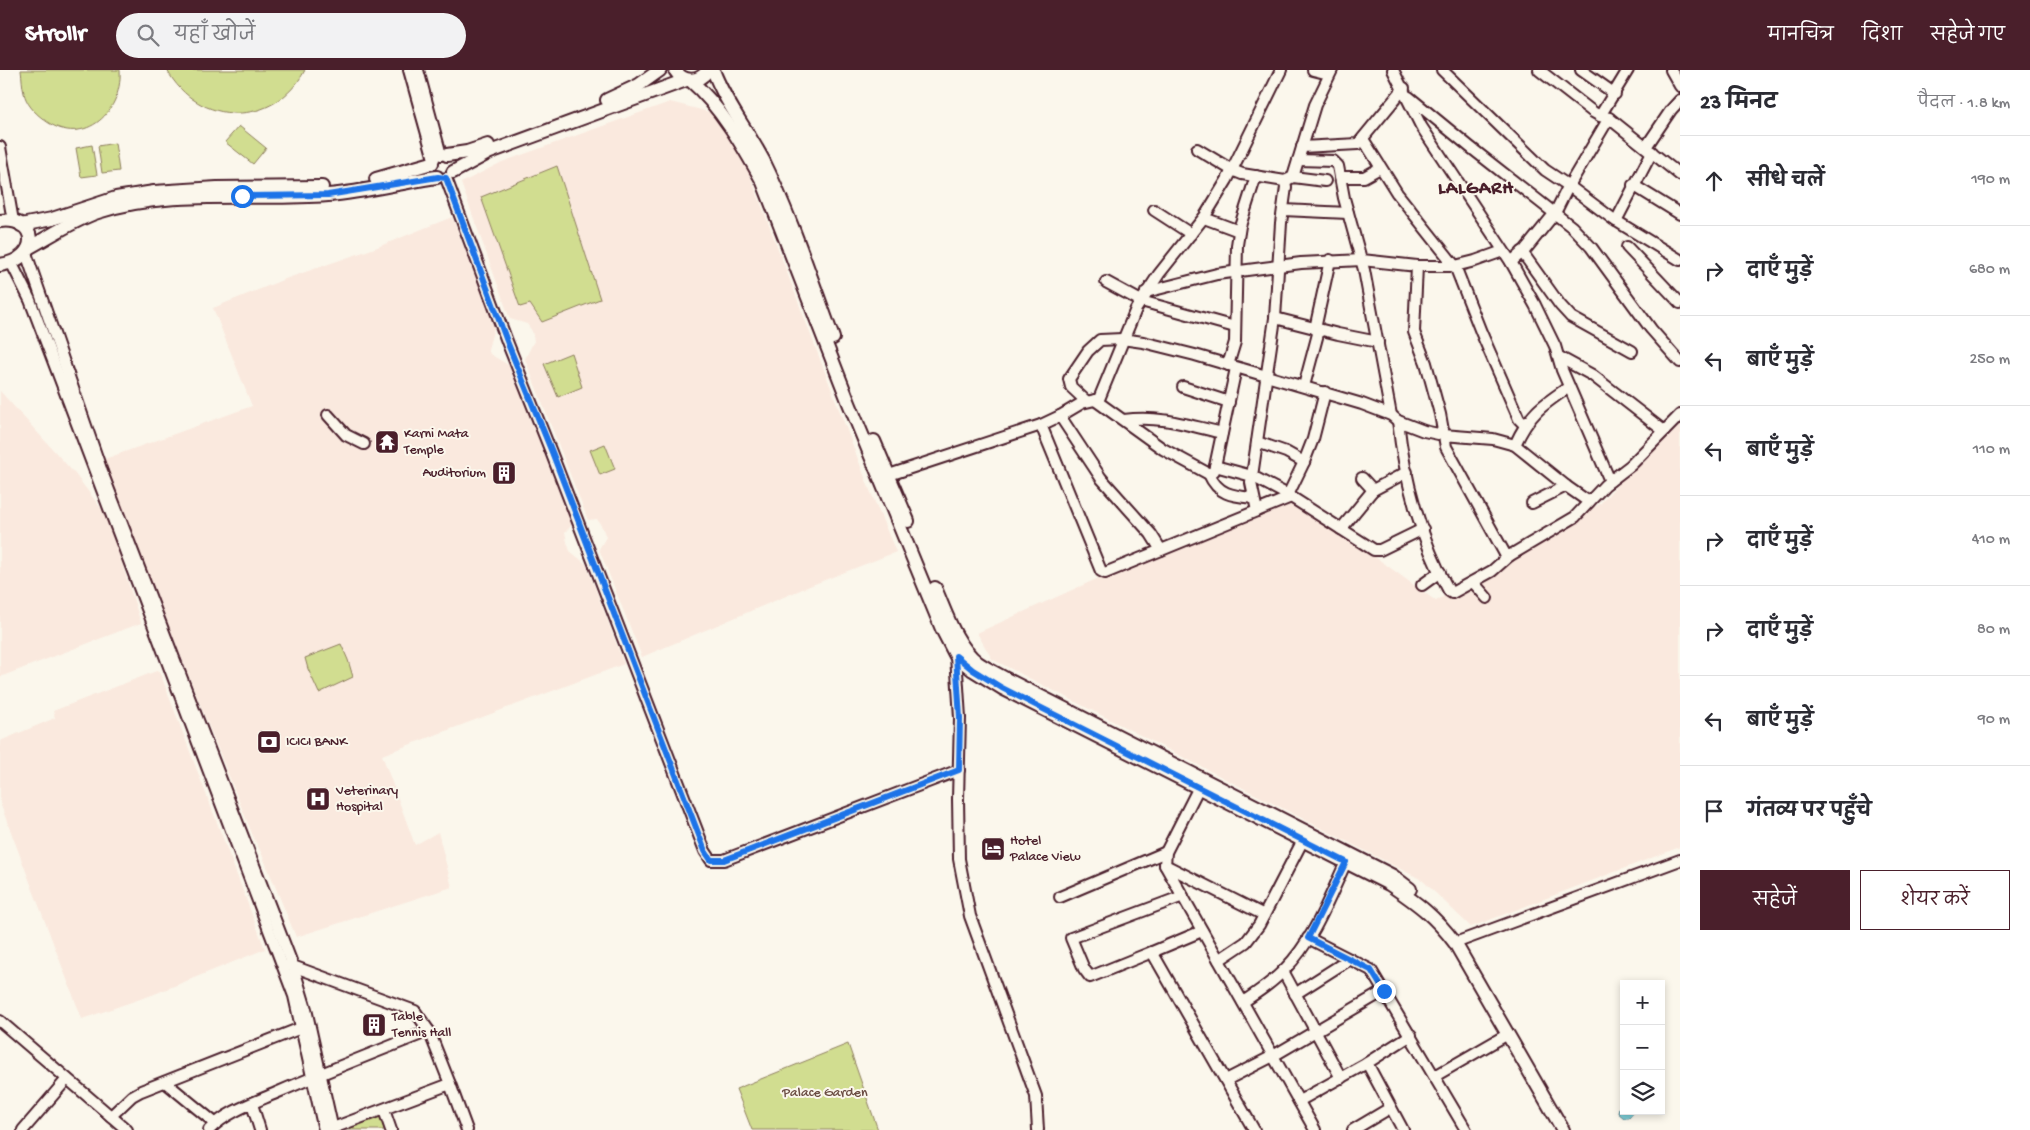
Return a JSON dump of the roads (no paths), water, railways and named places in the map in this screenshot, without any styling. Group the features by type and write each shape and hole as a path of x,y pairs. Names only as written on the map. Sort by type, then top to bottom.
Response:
{"main road":[{"path":"11,222 52,219 130,195 217,188 344,185 403,173 438,158 476,150 613,98 639,86 660,70"},
{"path":"675,70 710,100 747,153 763,182 849,403 942,629 956,656 973,670 1002,688 1389,884 1426,910 1458,942 1563,1130"},
{"path":"5,264 76,221 128,204 201,197 328,195 446,176 490,152 688,80 700,78 708,70"},
{"path":"712,70 762,160 780,198 861,412 890,475 925,567 964,648 978,662 1014,683 1394,876 1440,913 1571,1130"},
{"path":"438,158 431,168 446,176"},
{"path":"438,158 452,159 454,165 446,176"},
{"path":"11,222 30,238 28,250"}],"street":[{"path":"409,70 438,158"},
{"path":"418,70 438,158"},
{"path":"890,475 1041,424 1101,396 1122,339 1143,297 1204,218 1232,170 1281,70"},
{"path":"1257,511 1252,490 1252,476 1268,377 1275,318 1286,187 1298,160 1315,105 1330,72 1313,70"},
{"path":"1393,70 1406,92 1421,126 1511,262 1527,290 1559,357 1562,370 1610,480"},
{"path":"1539,70 1649,149 1680,175"},
{"path":"1581,70 1615,94"},
{"path":"1511,262 1522,252 1555,213 1628,70"},
{"path":"1671,70 1680,86"},
{"path":"1446,71 1545,170 1616,221 1680,260"},
{"path":"1302,147 1354,145 1363,139 1393,99 1406,92"},
{"path":"1406,92 1470,147 1572,227 1590,247 1632,304 1680,362"},
{"path":"1616,221 1649,149 1671,110 1680,100"},
{"path":"1363,139 1397,192 1455,266 1481,332 1520,419 1525,425"},
{"path":"0,147 11,222"},
{"path":"1197,149 1232,170 1256,176 1325,181"},
{"path":"1298,160 1333,161 1338,166 1348,213 1362,260 1400,446 1423,529 1449,591 1451,603"},
{"path":"1340,177 1364,177 1380,168"},
{"path":"446,176 504,334 552,452 705,851 711,860 724,860 959,770"},
{"path":"1254,498 1225,494 1216,486 1212,470 1229,402 1235,342 1236,271 1239,230 1256,176"},
{"path":"1633,186 1680,214"},
{"path":"1154,210 1191,234"},
{"path":"1283,210 1348,213"},
{"path":"1204,218 1239,230"},
{"path":"1627,247 1680,304"},
{"path":"28,250 102,472 292,966 330,1129 450,1084"},
{"path":"1143,297 1218,274 1236,271 1330,260 1362,260 1417,266 1455,266 1503,251"},
{"path":"1522,252 1560,305 1571,317 1632,351"},
{"path":"1304,386 1330,260"},
{"path":"5,264 30,300 179,697 306,1026"},
{"path":"1417,266 1414,332 1426,363 1440,414 1446,447 1474,500 1505,554 1508,556"},
{"path":"1527,290 1543,280"},
{"path":"1106,282 1143,297 1235,327"},
{"path":"1275,318 1378,342"},
{"path":"1423,529 1377,550 1290,496 1252,476 1212,470 1163,449 1124,420 1071,386 1069,379 1071,374 1088,350 1100,340 1122,339 1195,355 1325,392 1394,418 1424,432 1493,439 1515,445 1589,502"},
{"path":"1559,357 1592,375 1664,431"},
{"path":"1515,445 1525,425 1540,406 1569,386"},
{"path":"1183,387 1229,402"},
{"path":"1041,424 1101,571 1109,573 1290,496 1313,438 1325,392"},
{"path":"328,415 346,435 364,444"},
{"path":"1449,591 1452,593 1492,571 1508,556 1575,517 1610,480 1631,465 1680,415"},
{"path":"1060,416 1101,478 1151,534 1161,550"},
{"path":"1124,420 1148,417 1162,418 1222,433"},
{"path":"1258,442 1286,452 1304,462"},
{"path":"1341,529 1373,490 1407,472"},
{"path":"1362,478 1373,490"},
{"path":"1532,503 1566,486"},
{"path":"1422,585 1440,572"},
{"path":"1473,582 1486,598"},
{"path":"956,656 960,718 959,859 970,916 1036,1096 1038,1130"},
{"path":"1199,787 1166,852 1165,865 1315,1130"},
{"path":"1219,960 1246,942 1264,915 1303,840"},
{"path":"1060,897 1166,852"},
{"path":"1458,942 1680,860"},
{"path":"1243,1002 1262,989 1282,971 1308,938 1346,862"},
{"path":"1165,865 1264,915"},
{"path":"1183,896 1071,938 1084,969 1090,977 1202,931"},
{"path":"1308,938 1371,970 1466,1130"},
{"path":"1152,952 1254,1130"},
{"path":"1295,994 1350,959"},
{"path":"282,962 408,1007 422,1019 429,1031 467,1130"},
{"path":"1282,971 1341,1078"},
{"path":"1226,1080 1273,1056 1384,991"},
{"path":"0,1021 127,1130"},
{"path":"111,1116 132,1096 141,1091 306,1026"},
{"path":"165,1082 212,1126 252,1104 429,1031"},
{"path":"1435,1076 1508,1034"},
{"path":"1298,1101 1367,1063 1411,1035"},
{"path":"1367,1063 1402,1130"},
{"path":"28,1128 67,1079"},
{"path":"252,1104 260,1130"},
{"path":"1353,1130 1369,1126 1390,1108"},
{"path":"384,1110 392,1130"}],"water":[{"path":"1620,1115 1632,1115 1629,1118 1624,1118"}],"place":[{"name":"Karni Mata Temple","path":"387,442"},
{"name":"Auditorium","path":"504,473"},
{"name":"ICICI BANK","path":"269,742"},
{"name":"Veterinary Hospital","path":"318,799"},
{"name":"Hotel Palace View","path":"993,849"},
{"name":"Table Tennis Hall","path":"374,1025"}],"district":[{"name":"LALGARH","path":"1476,189"}],"park label":[{"name":"Palace Garden","path":"825,1093"}]}
